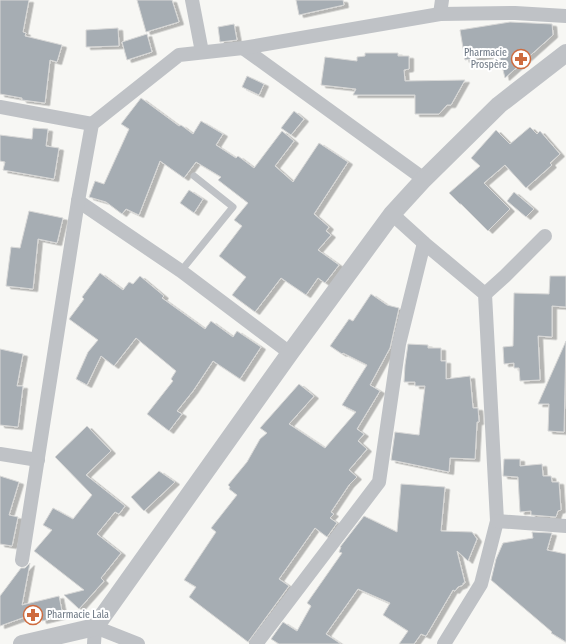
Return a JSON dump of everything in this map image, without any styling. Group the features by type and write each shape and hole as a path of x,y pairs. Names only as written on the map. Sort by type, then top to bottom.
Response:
{"street":[{"path":"192,0 202,52"},
{"path":"440,14 442,0"},
{"path":"22,560 78,201 92,124 180,55 243,48 440,14 515,13 566,16"},
{"path":"243,48 424,179"},
{"path":"94,635 290,353 392,214 424,179 499,105 566,53"},
{"path":"0,107 92,124"},
{"path":"78,201 181,271 290,353"},
{"path":"392,214 485,294 496,521 481,584 444,644"},
{"path":"485,294 544,236"},
{"path":"256,644 379,482 399,344 424,243"},
{"path":"0,454 38,460"},
{"path":"496,521 566,526"},
{"path":"22,644 94,635 138,644"}],"lane":[{"path":"181,271 233,207 194,176"}],"building":[{"path":"0,0 29,0 23,32 26,33 25,36 62,45 57,62 50,60 45,103 22,100 22,98 0,94"},
{"path":"137,0 172,0 179,22 146,32"},
{"path":"296,0 343,0 344,5 299,15"},
{"path":"510,22 552,24 553,35 505,78 499,54 465,60 460,30"},
{"path":"234,24 237,40 220,42 218,27"},
{"path":"118,28 119,46 86,47 86,30"},
{"path":"147,34 152,52 127,60 122,42"},
{"path":"365,53 398,53 398,56 409,56 409,69 404,70 405,81 465,80 451,105 447,105 439,114 415,114 415,95 353,95 356,89 321,85 325,57 357,61 357,57 365,56"},
{"path":"247,76 264,84 259,95 242,87"},
{"path":"141,98 179,126 181,125 193,134 201,121 223,134 216,145 236,158 238,156 254,168 282,131 294,141 275,166 293,182 319,143 348,162 314,214 329,227 326,231 331,235 318,250 339,265 325,283 318,278 306,295 281,278 255,312 232,295 246,277 219,256 242,226 234,220 248,203 218,180 221,177 196,162 184,178 160,161 139,215 126,209 122,214 106,202 89,197 95,181 104,184 129,129 121,124"},
{"path":"294,111 304,119 291,135 281,128"},
{"path":"530,127 537,134 540,131 560,154 550,163 552,165 526,188 505,165 484,183 510,209 488,231 449,193 480,166 471,158 496,130 510,144"},
{"path":"33,128 48,129 46,146 59,148 54,179 3,170 5,162 0,161 0,135 32,139"},
{"path":"189,190 203,199 194,213 180,203"},
{"path":"514,192 534,209 526,217 507,201"},
{"path":"29,211 63,218 57,243 38,239 33,289 6,286 11,247 20,248"},
{"path":"100,273 123,290 129,282 133,284 140,276 164,296 162,298 205,329 211,321 233,337 237,331 261,347 240,379 213,361 193,391 177,411 182,414 169,431 147,414 173,381 171,379 176,371 136,338 114,366 101,356 87,385 76,379 88,352 98,340 69,319 84,299 82,297"},
{"path":"550,276 566,276 566,307 552,306 552,337 538,336 540,380 520,381 519,368 514,368 514,363 504,364 503,347 513,346 514,293 549,294"},
{"path":"371,294 387,305 399,308 390,348 370,385 380,391 357,429 364,434 358,441 367,449 349,470 357,477 349,485 331,512 334,514 330,518 337,523 327,537 315,528 279,579 289,586 248,642 189,597 196,587 184,580 216,532 211,528 237,495 229,489 230,487 228,485 247,462 260,439 267,433 260,428 299,384 314,396 289,424 325,448 356,412 342,405 367,365 343,353 342,354 330,346 349,319 353,321"},
{"path":"566,341 564,432 548,431 549,404 538,404"},
{"path":"408,344 428,345 428,348 441,348 441,361 446,361 446,379 470,376 473,408 478,408 479,422 477,422 475,459 450,458 449,472 391,460 395,432 419,435 425,386 415,386 415,382 404,382"},
{"path":"0,349 23,354 17,386 23,386 18,427 0,425"},
{"path":"87,426 111,451 86,475 125,506 119,514 115,512 97,534 121,553 101,578 104,581 79,609 64,595 84,590 34,551 52,530 43,525 53,508 73,519 92,495 55,457"},
{"path":"504,459 520,459 520,466 542,464 543,476 551,476 552,482 559,482 561,510 558,511 556,517 531,515 531,511 520,512 518,477 503,476"},
{"path":"159,471 175,482 144,511 131,497"},
{"path":"0,476 19,482 9,515 18,517 12,546 0,544"},
{"path":"401,484 445,487 441,531 472,532 477,539 468,561 457,551 465,583 458,587 455,591 453,590 426,636 421,634 414,644 399,644 408,631 383,615 390,603 358,589 326,634 341,644 279,644 271,639 283,622 297,631 311,606 307,603 342,553 339,552 340,547 364,516 397,532"},
{"path":"532,532 552,533 547,550 566,554 566,642 551,633 552,632 491,580 496,559 503,543 533,538"},
{"path":"30,563 22,605 59,596 63,616 42,621 41,615 25,617 0,626 0,596 21,568 25,568"}],"place":[{"name":"Pharmacie Prospère","path":"521,59"},
{"name":"Pharmacie Lala","path":"33,615"}]}
